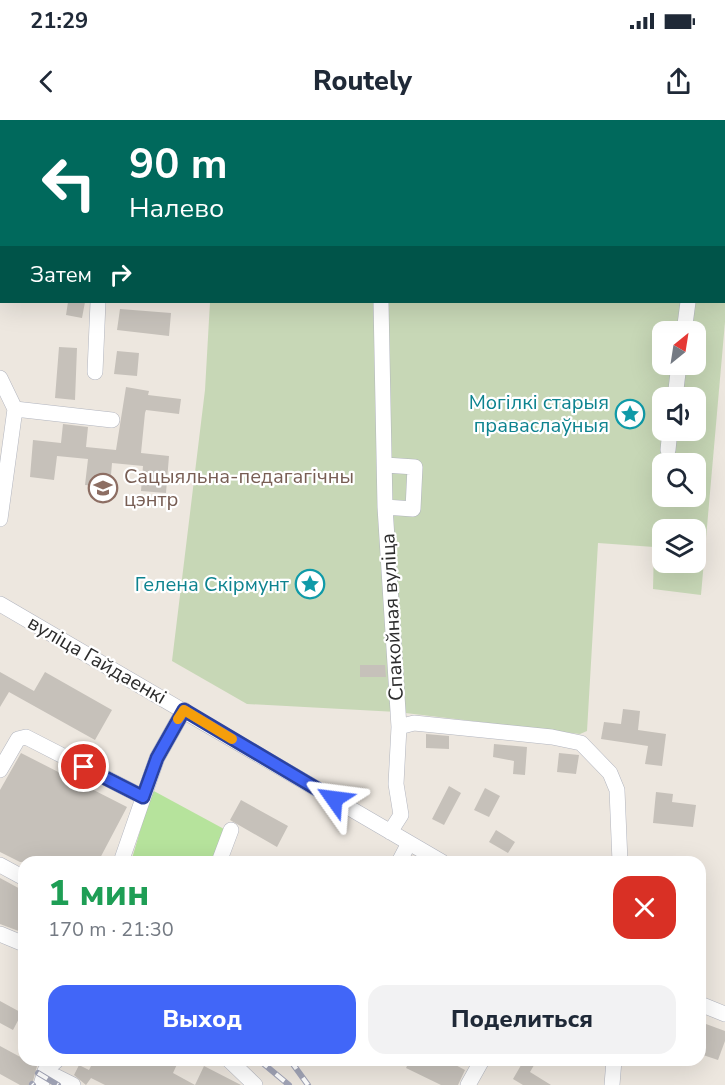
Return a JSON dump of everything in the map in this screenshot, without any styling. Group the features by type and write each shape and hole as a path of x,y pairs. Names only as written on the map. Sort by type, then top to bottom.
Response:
{"street":[{"path":"95,372 98,303"},
{"name":"Спакойная вуліца","path":"381,303 386,507 398,719 396,784 402,815 390,832"},
{"path":"685,321 688,303"},
{"path":"0,378 15,409 0,519"},
{"path":"15,409 112,420"},
{"path":"668,450 669,441"},
{"name":"Спакойная вуліца","path":"385,465 415,467 412,508 386,507"},
{"name":"вуліца Гайдаенкі","path":"0,604 432,856"},
{"path":"123,856 157,758 184,710"},
{"path":"398,719 414,723 552,737 581,743 610,773 617,790 620,856"},
{"path":"0,770 18,739 26,737 143,797"},
{"path":"221,856 231,830"},
{"path":"402,856 409,843"},
{"path":"0,866 18,875"},
{"path":"0,934 18,942"},
{"path":"706,1006 725,1014"},
{"path":"52,1066 43,1078 73,1085"},
{"path":"237,1066 252,1083"},
{"path":"468,1085 479,1066"},
{"path":"612,1085 614,1066"}],"green space":[{"path":"210,303 725,303 706,538 706,519 652,519 652,547 598,543 587,731 580,734 397,712 247,704 172,661 205,390"},
{"path":"653,573 703,573 701,595 653,589"},
{"path":"152,790 224,829 214,856 133,856"}],"building":[{"path":"68,303 85,303 82,318 66,315"},
{"path":"120,309 171,313 169,336 117,330"},
{"path":"59,347 77,348 75,400 55,398"},
{"path":"117,351 139,353 137,376 114,374"},
{"name":"Сацыяльна-педагагічны цэнтр","path":"126,387 149,391 148,395 181,399 179,414 146,410 145,413 141,453 169,456 166,493 141,491 143,466 112,463 110,487 85,485 88,459 57,456 54,480 30,477 33,440 61,443 63,424 88,427 86,447 116,450"},
{"path":"360,665 385,665 386,677 360,677"},
{"path":"0,672 34,691 45,672 112,710 95,740 9,692 0,707"},
{"path":"623,709 640,711 638,730 666,734 662,766 645,764 648,746 601,739 604,722 621,724"},
{"path":"426,734 449,736 449,749 426,748"},
{"path":"494,744 527,747 525,775 513,774 514,761 493,757"},
{"path":"21,753 127,807 101,856 18,856 18,861 0,852 0,790"},
{"path":"559,753 579,755 576,774 557,772"},
{"path":"449,786 461,793 444,825 432,819"},
{"path":"485,788 500,796 489,817 474,810"},
{"path":"656,792 673,794 672,802 696,805 693,827 653,823"},
{"path":"241,800 288,826 277,847 230,820"},
{"path":"496,830 515,842 508,853 489,842"},
{"path":"0,878 18,888 18,931 0,924"},
{"path":"0,1001 18,1011 18,1021 13,1030 0,1023"},
{"path":"706,1024 725,1031 725,1041 718,1060 706,1056"},
{"path":"0,1046 18,1056 18,1066 37,1066 32,1085 20,1085 0,1074"},
{"path":"78,1066 89,1070 91,1066 176,1066 173,1073 195,1085 105,1085 91,1078 86,1085 74,1075"},
{"path":"204,1066 241,1085 195,1085"},
{"path":"407,1066 457,1066 465,1070 458,1085 441,1085 406,1068"},
{"path":"521,1066 534,1066 530,1072 551,1085 523,1085 513,1079"}],"railway":[{"path":"266,1066 289,1085"},
{"path":"294,1066 308,1085"},
{"path":"38,1073 58,1085"}],"slow traffic":[{"path":"178,719 184,710 232,739"}],"place":[{"name":"Могілкі старыя праваслаўныя","path":"630,414"},
{"name":"Сацыяльна-педагагічны цэнтр","path":"103,488"},
{"name":"Гелена Скірмунт","path":"310,584"}],"route":[{"path":"84,767 143,797 157,758 184,710 334,799"}]}
